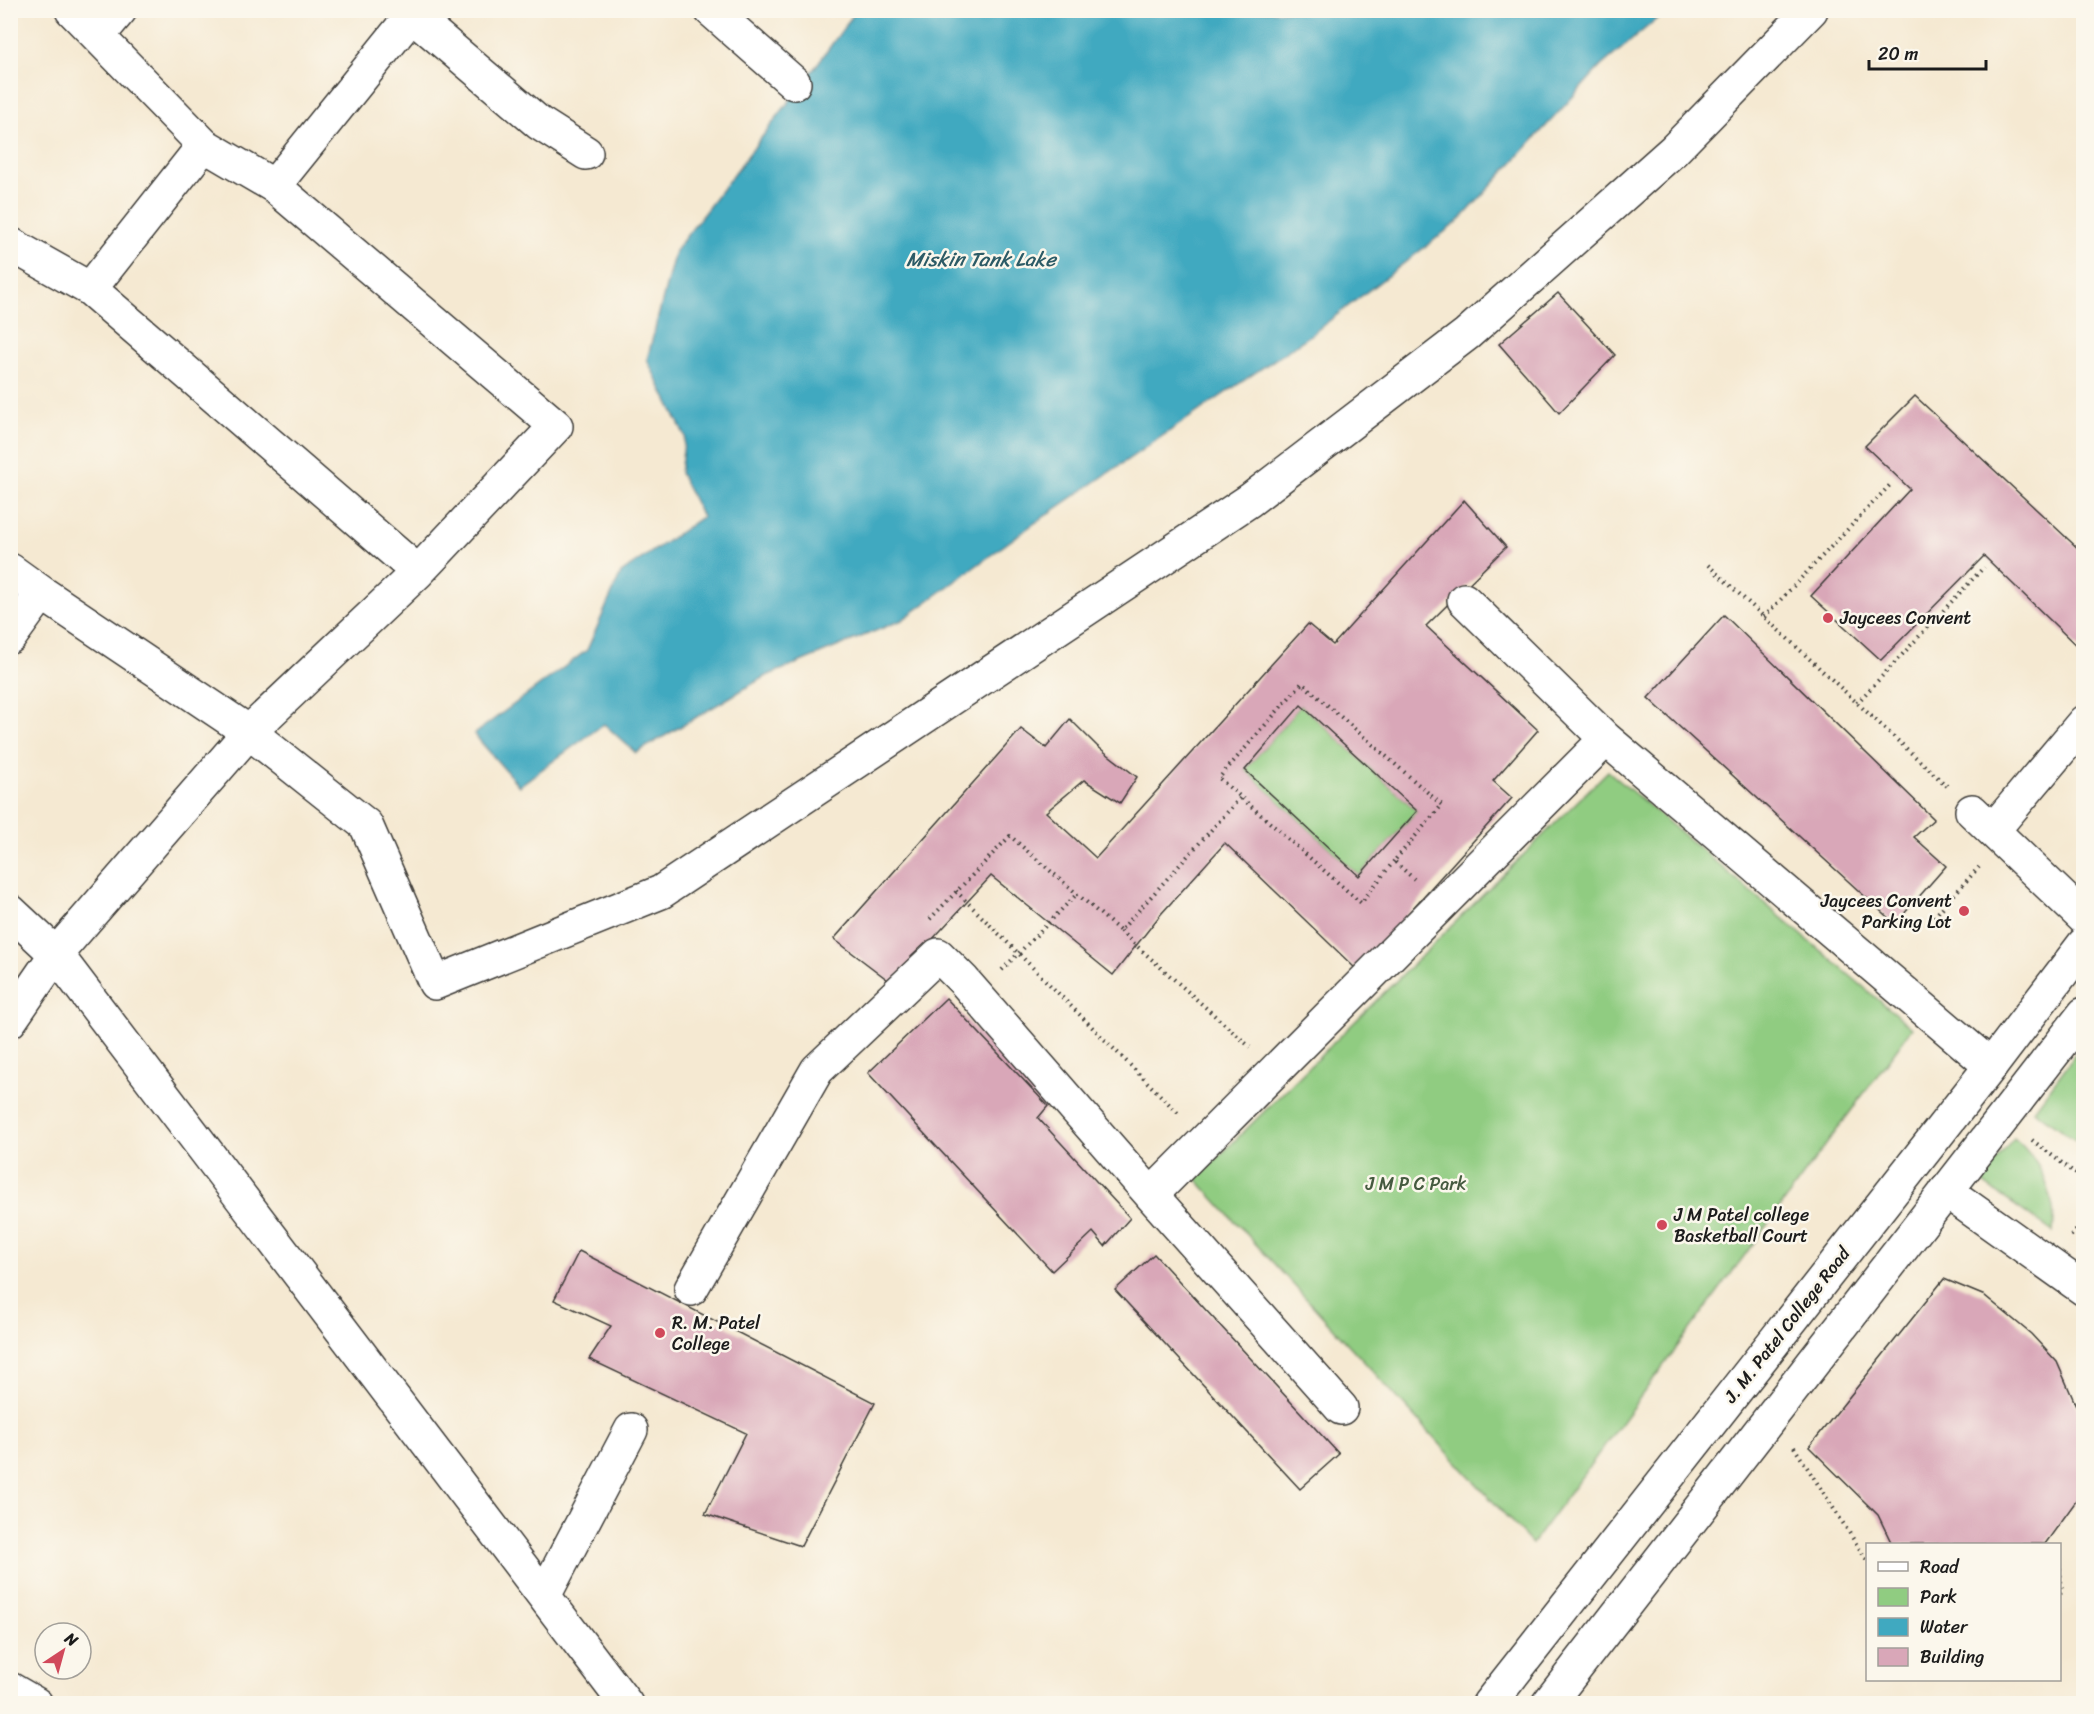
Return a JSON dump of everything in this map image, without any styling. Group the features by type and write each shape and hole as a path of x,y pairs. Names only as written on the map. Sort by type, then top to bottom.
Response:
{"street":[{"path":"10,1021 56,954 249,732 418,572 556,426 274,186 204,145 72,10"},
{"path":"98,36 120,10"},
{"path":"711,10 794,83"},
{"path":"10,570 249,732 366,825 435,983 662,892 1250,501 1467,334 1674,150 1811,10"},
{"path":"274,186 414,13 540,123 586,153"},
{"path":"90,289 204,145"},
{"path":"10,244 90,289 418,572"},
{"path":"10,637 42,593"},
{"path":"1464,600 1606,739 2023,1092"},
{"path":"2084,722 1990,827 2084,918"},
{"path":"1151,1195 1606,739"},
{"path":"10,911 56,954 626,1704"},
{"name":"J. M. Patel College Road","path":"1489,1704 1991,1066 2084,944"},
{"path":"691,1288 818,1070 938,955 977,995 1341,1408"},
{"path":"1548,1704 2084,1014"},
{"path":"1946,1191 2084,1289"},
{"path":"544,1596 632,1430"},
{"path":"10,1689 36,1704"}],"path":[{"path":"1764,616 1891,484"},
{"path":"1708,565 1928,768"},
{"path":"1857,703 1984,567"},
{"path":"1302,683 1442,805 1394,861 1361,903 1219,778 1302,683"},
{"path":"1120,931 1241,797"},
{"path":"1934,917 1990,827"},
{"path":"938,955 914,934 1010,836 1275,1069"},
{"path":"1394,861 1442,903"},
{"path":"956,891 1205,1140"},
{"path":"977,995 1077,894"},
{"path":"2003,1117 2084,1180"},
{"path":"1793,1445 1866,1559"}],"green space":[{"path":"1301,705 1417,811 1359,876 1245,770"},
{"name":"J M P C Park","path":"1608,771 1912,1028 1532,1544 1196,1179"},
{"path":"2083,1044 2083,1146 2034,1110"},
{"path":"2014,1138 2032,1157 2045,1180 2053,1206 2053,1232 1980,1181"}],"water":[{"name":"Miskin Tank Lake","path":"856,11 1666,11 1601,66 1460,220 1312,334 1032,525 902,620 764,677 636,753 604,724 519,786 474,734 587,650 621,573 702,517 680,473 685,436 647,360 675,251"}],"building":[{"path":"1558,293 1615,355 1559,413 1499,344"},
{"path":"1915,396 2084,554 2084,653 1984,556 1881,660 1811,596 1910,489 1865,446"},
{"path":"1464,500 1506,547 1426,626 1538,730 1493,781 1512,798 1357,970 1225,843 1161,914 1113,975 991,876 892,983 834,939 1021,729 1046,748 1070,719 1097,746 1137,777 1120,803 1084,780 1046,812 1096,858 1308,624 1333,645","holes":["1301,705 1417,811 1359,876 1245,770"]},
{"path":"1724,615 1934,819 1914,837 1946,866 1895,924 1648,698"},
{"path":"946,998 1048,1106 1038,1118 1130,1218 1105,1246 1093,1232 1052,1271 868,1073"},
{"path":"579,1251 875,1403 801,1546 705,1514 746,1433 589,1359 611,1326 554,1300"},
{"path":"1154,1254 1339,1454 1300,1489 1115,1290"},
{"path":"1944,1279 1985,1296 2031,1334 2057,1362 2084,1424 2079,1442 2084,1446 2084,1490 2046,1543 1892,1543 1878,1515 1809,1447"}],"place":[{"name":"Jaycees Convent","path":"1828,618"},
{"name":"Jaycees Convent Parking Lot","path":"1964,911"},
{"name":"J M Patel college Basketball Court","path":"1662,1225"},
{"name":"R. M. Patel College","path":"660,1333"}]}
